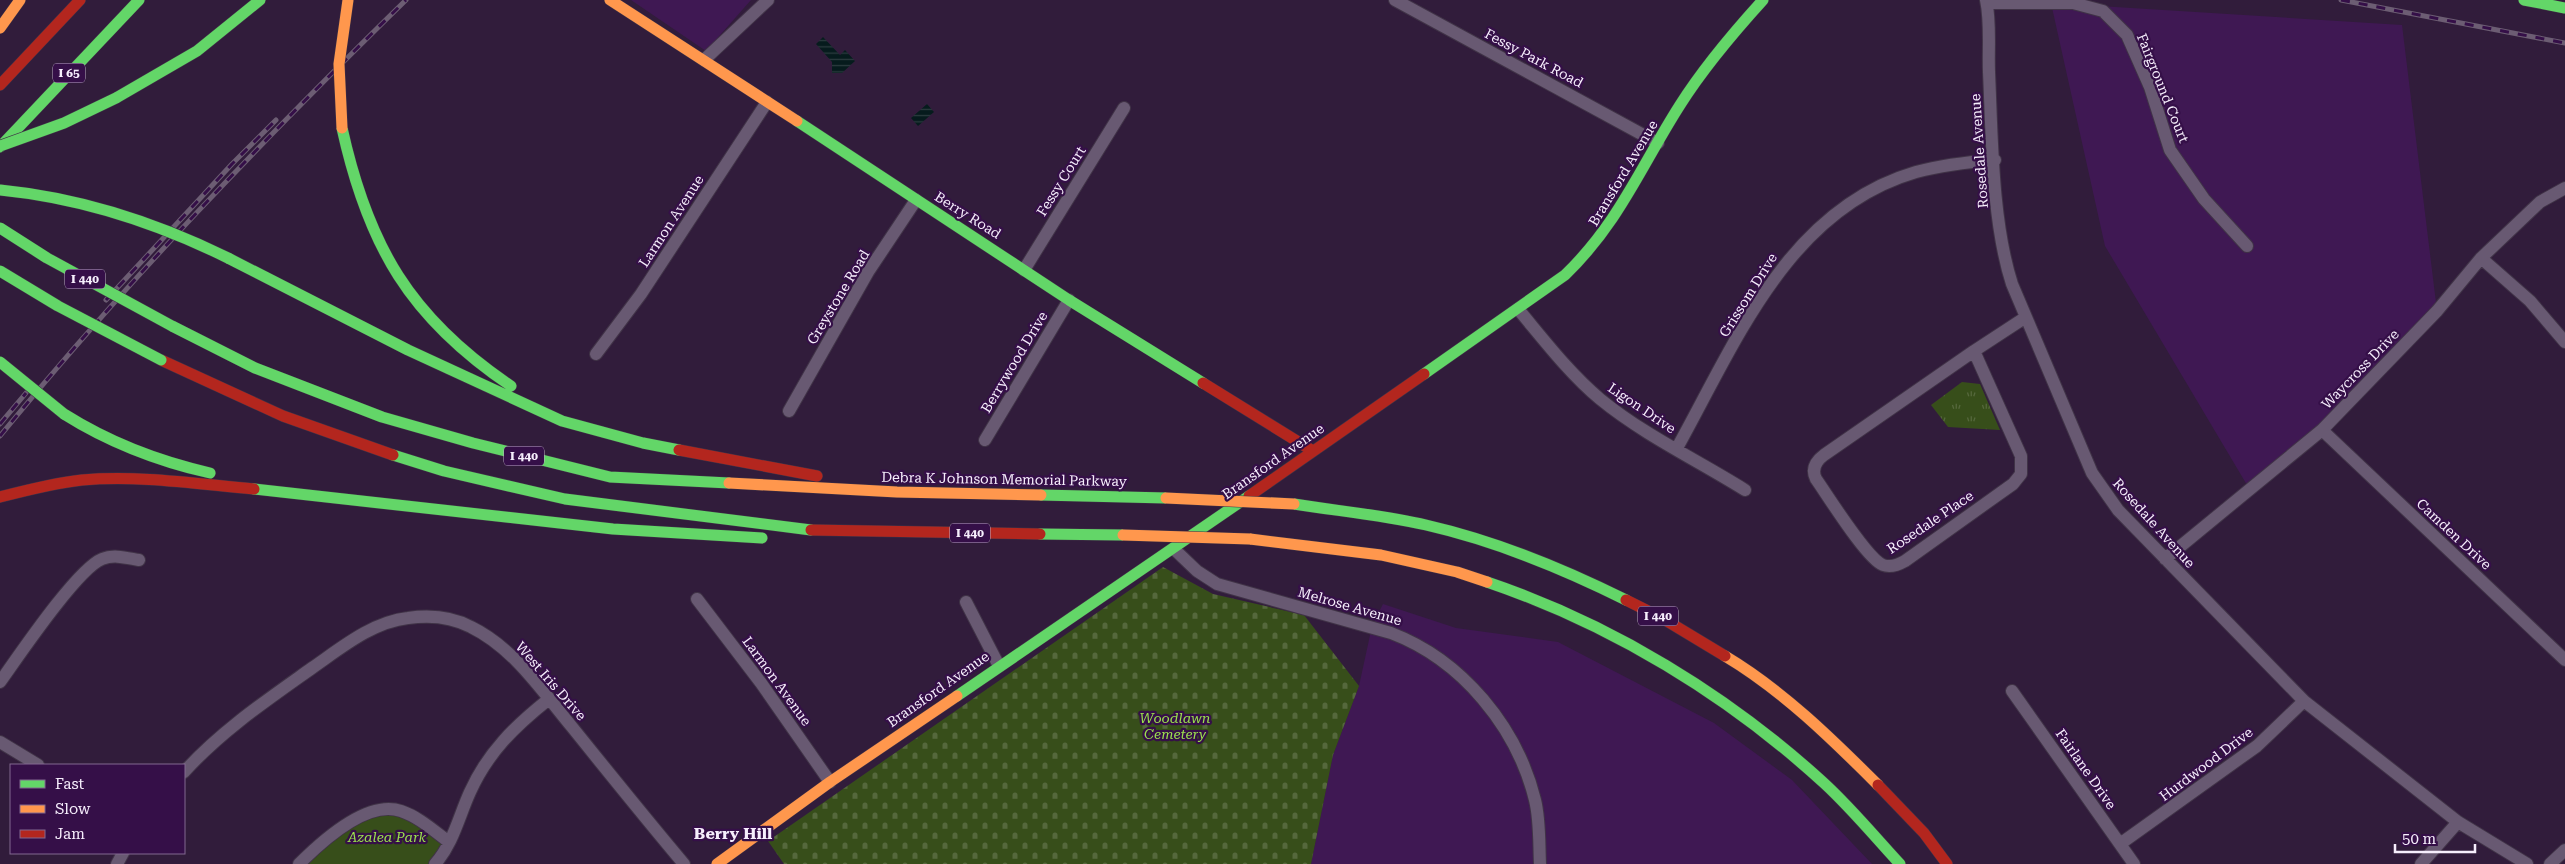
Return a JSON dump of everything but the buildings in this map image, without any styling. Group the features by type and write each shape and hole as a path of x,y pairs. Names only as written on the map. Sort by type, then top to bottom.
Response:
{"main road":[{"path":"0,28 20,0"},
{"path":"0,85 80,0"},
{"name":"I 65","path":"0,147 139,0"},
{"path":"0,147 64,123 116,98 197,51 260,0"},
{"path":"348,0 338,72 342,128 352,176 367,220 391,267 420,308 457,346 495,376 529,396 581,419 592,427 643,443 897,492"},
{"name":"Berry Road","path":"610,0 1069,300 1313,451"},
{"name":"Bransford Avenue","path":"717,864 830,782 1174,549 1518,309 1565,274 1601,240 1625,203 1680,105 1714,58 1763,0"},
{"path":"2524,0 2565,8"},
{"path":"0,190 66,198 121,212 176,232 499,394 570,424 585,428 592,427"},
{"name":"Debra K Johnson Memorial Parkway","path":"0,228 47,258 172,326 255,368 382,417 473,443 610,477 897,492 1166,498 1294,504 1426,524 1490,543 1566,570 1662,618 1758,676 1839,746 1924,833 1947,864"},
{"name":"I 440","path":"0,271 58,306 161,360 321,430 452,473 584,502 818,531 1123,535 1250,539 1399,558 1476,579 1547,605 1644,652 1716,698 1790,753 1844,802 1900,864"},
{"path":"0,362 64,414 101,437 165,463 247,480 284,491"},
{"path":"0,497 82,480 122,479 284,491 540,522 669,534 783,538 818,531"}],"street":[{"path":"704,60 768,0"},
{"name":"Fessy Park Road","path":"1395,0 1658,143"},
{"name":"Rosedale Avenue","path":"1986,1 1994,160 2003,252 2012,284 2071,427 2100,486 2118,510 2304,702 2458,822 2527,864"},
{"name":"Fairground Court","path":"1986,1 2073,3 2103,11 2128,35 2150,87 2170,150 2204,199 2248,246"},
{"name":"Larmon Avenue","path":"596,354 641,294 767,102"},
{"name":"Fessy Court","path":"1024,270 1124,108"},
{"name":"Grissom Drive","path":"1677,448 1750,317 1778,273 1794,252 1826,219 1868,192 1915,172 1942,166 1994,160"},
{"name":"Waycross Drive","path":"2165,559 2322,430 2437,311 2481,258 2540,202 2565,188"},
{"name":"Greystone Road","path":"790,411 853,298 916,200"},
{"path":"2481,258 2530,301 2565,342"},
{"name":"Berrywood Drive","path":"985,440 1069,300"},
{"name":"Ligon Drive","path":"1518,309 1565,364 1599,398 1623,416 1745,490"},
{"name":"Rosedale Place","path":"1974,351 2020,456 2021,474 2013,484 1905,561 1894,566 1883,565 1870,554 1816,479 1815,466 1824,455 1974,351 2026,318"},
{"name":"Camden Drive","path":"2322,430 2565,660"},
{"name":"Melrose Avenue","path":"1174,549 1197,571 1217,584 1391,633 1417,645 1460,676 1506,731 1522,760 1537,810 1540,864"},
{"path":"0,682 51,613 89,567 100,560 110,557 139,560"},
{"name":"Larmon Avenue","path":"697,599 761,683 830,782"},
{"path":"966,602 999,666"},
{"name":"West Iris Drive","path":"185,771 216,739 246,716 333,653 370,630 406,618 445,618 461,622 479,631 508,653 684,864"},
{"name":"Fairlane Drive","path":"2012,691 2134,864"},
{"path":"435,864 450,842 470,792 490,755 511,730 548,699"},
{"name":"Hurdwood Drive","path":"2120,844 2257,746 2304,702"},
{"path":"0,742 36,764"},
{"path":"299,864 350,822 377,809 403,812 450,842"},
{"path":"2422,864 2458,822"},
{"path":"2550,864 2565,850"}],"shaded area":[{"path":"631,0 751,0 706,51"},
{"path":"2051,3 2402,25 2437,311 2322,430 2250,490 2105,246"},
{"path":"823,37 840,55 845,50 855,61 842,73 832,73 832,62 816,44"},
{"path":"927,104 934,112 918,126 911,118"},
{"path":"1383,604 1456,628 1558,642 1714,723 1792,780 1872,864 1311,864 1333,755 1359,686 1372,626"}],"green space":[{"path":"1962,382 1980,384 2000,430 1948,427 1931,405"},
{"name":"Woodlawn Cemetery","path":"1163,567 1213,594 1304,615 1359,686 1333,755 1311,864 784,864 768,841"},
{"name":"Azalea Park","path":"388,809 449,842 435,864 299,864 339,831"}],"railway":[{"path":"0,436 97,322 197,212 300,105 406,0"},
{"path":"2341,0 2565,43"},
{"path":"106,300 232,164 276,120"},
{"path":"0,424 26,393"}],"traffic: fast":[{"path":"0,147 139,0"},
{"path":"116,98 197,51 260,0"},
{"path":"1424,374 1565,275 1584,255 1615,214 1689,91 1719,51 1763,0"},
{"path":"2524,0 2565,8"},
{"path":"0,146 64,123 116,98"},
{"path":"797,121 1069,300 1203,383"},
{"path":"342,128 365,209 380,244 398,276 420,306 446,334 476,360 511,386"},
{"path":"0,190 60,199 117,214 173,233 228,258"},
{"path":"0,228 47,258 172,326"},
{"path":"228,258 408,350 562,421 643,443 679,450"},
{"path":"0,271 58,306 161,360"},
{"path":"172,326 255,368 382,417 473,443 610,477 729,483"},
{"path":"0,362 64,414"},
{"path":"64,414 99,434 134,450 171,463 210,473"},
{"path":"393,455 444,471 565,499 811,530"},
{"path":"254,489 613,529 762,538"},
{"path":"1041,495 1166,498"},
{"path":"957,696 1249,496"},
{"path":"1294,504 1393,518 1478,539 1528,556 1626,600"},
{"path":"1040,534 1123,535"},
{"path":"1487,582 1533,599 1623,641 1666,665 1708,692 1788,751 1825,784 1900,864"}],"traffic: slow":[{"path":"0,28 20,0"},
{"path":"342,128 339,64 348,0"},
{"path":"610,0 797,121"},
{"path":"729,483 897,492 1041,495"},
{"path":"1166,498 1294,504"},
{"path":"1123,535 1250,539"},
{"path":"1250,539 1381,555 1457,572 1487,582"},
{"path":"1725,656 1786,699 1824,732 1878,785"},
{"path":"717,864 830,782 957,696"}],"traffic: jam":[{"path":"0,85 80,0"},
{"path":"161,360 283,416 393,455"},
{"path":"1249,496 1424,374"},
{"path":"1203,383 1313,451"},
{"path":"679,450 817,476"},
{"path":"0,497 62,483 104,479 168,481 254,489"},
{"path":"811,530 1040,534"},
{"path":"1626,600 1662,618 1725,656"},
{"path":"1878,785 1924,833 1947,864"}],"district":[{"name":"Berry Hill","path":"733,833"}]}
